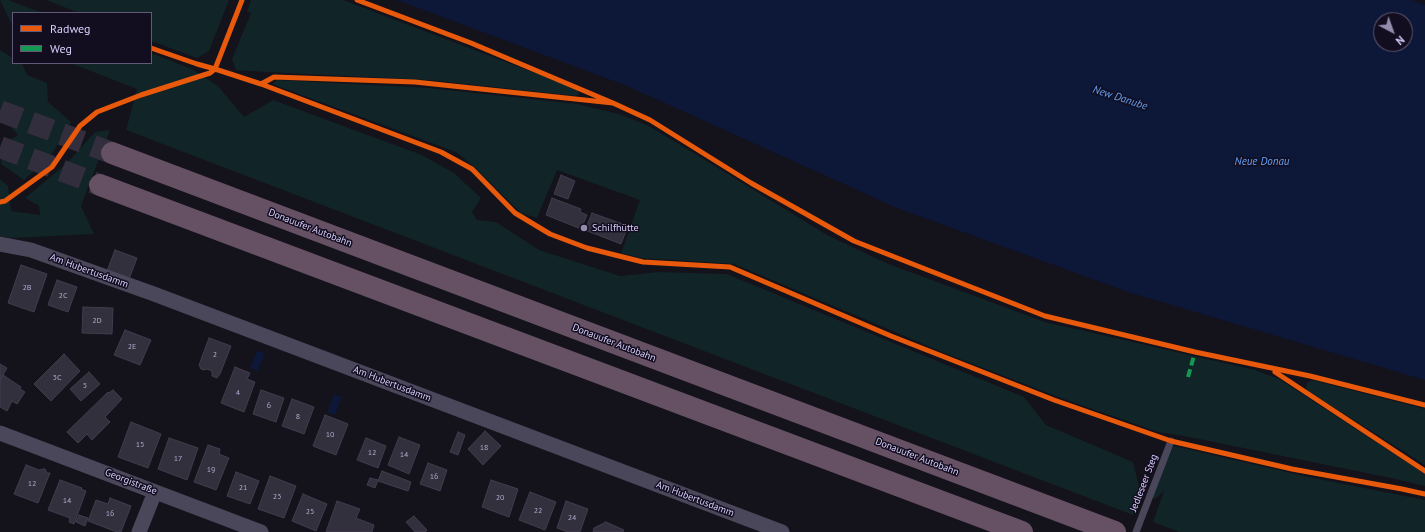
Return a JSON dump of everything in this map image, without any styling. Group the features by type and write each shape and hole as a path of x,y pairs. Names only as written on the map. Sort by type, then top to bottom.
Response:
{"highway":[{"name":"Donauufer Autobahn","path":"112,153 1115,532"},
{"path":"100,185 1022,532"}],"street":[{"name":"Am Hubertusdamm","path":"0,244 31,250 139,289 782,532"},
{"name":"Georgistraße","path":"0,433 261,532"},
{"path":"139,532 155,492"}],"lane":[{"name":"Jedleseer Steg","path":"1136,532 1170,441"}],"green space":[{"path":"0,0 8,0 40,12 12,12 12,25"},
{"path":"46,0 229,0 209,51 197,58 152,41 152,12 76,12"},
{"path":"251,0 343,0 577,89 579,94 576,96 429,80 236,70 232,59 251,13 247,11"},
{"path":"0,50 12,57 12,64 22,64 27,75 47,83 48,102 71,122 50,157 24,180 1,164 2,144 18,135 3,118 0,118"},
{"path":"152,53 192,69 218,86 244,117 273,100 422,155 454,173 481,198 472,212 477,220 496,222 539,250 620,276 659,272 727,274 1024,397 1046,425 1133,462 1140,490 1133,515 126,130 137,89 73,64 152,64"},
{"path":"277,80 429,88 577,104 619,114 647,125 827,235 886,263 1045,322 1255,370 1279,379 1425,474 1425,486 1184,436 1158,432 1061,398 947,354 734,264 641,258 621,253 640,200 557,170 537,218 521,213 472,165 456,152 272,84"},
{"path":"110,130 81,206 94,234 12,238 0,236 0,179 8,186 11,211 40,215 39,206 25,198 67,163 95,132"},
{"path":"1312,380 1425,409 1425,465 1308,391 1306,387 1307,383"},
{"path":"1174,446 1309,477 1425,500 1425,532 1179,532 1153,522 1164,491 1155,499 1151,496 1170,449"}],"water":[{"name":"Neue Donau","path":"397,0 1412,0 1425,5 1425,380 1128,292 897,208 627,86"},
{"path":"257,350 265,353 258,371 250,368"},
{"path":"334,394 342,397 335,415 327,412"}],"building":[{"path":"561,175 575,181 568,199 554,194"},
{"path":"552,198 581,209 580,212 587,215 581,229 546,215"},
{"path":"592,213 628,226 621,244 585,230"},
{"path":"115,250 137,258 129,279 107,271"},
{"path":"21,265 47,274 34,312 8,303"},
{"path":"57,280 77,287 68,312 48,305"},
{"path":"83,307 113,308 112,334 82,333"},
{"path":"125,330 151,340 140,365 114,355"},
{"path":"209,338 231,346 217,378 212,376 212,371 201,369 199,365"},
{"path":"64,354 80,371 51,401 34,384"},
{"path":"0,364 7,368 0,380"},
{"path":"235,367 250,373 247,379 255,382 244,412 221,403"},
{"path":"89,372 100,384 81,401 70,389"},
{"path":"3,375 21,387 20,389 25,392 17,404 12,401 7,411 0,407 0,380"},
{"path":"113,390 122,399 105,417 110,422 92,440 87,434 78,443 67,432 108,392 109,393"},
{"path":"261,390 284,398 276,422 253,414"},
{"path":"292,399 314,407 304,434 282,426"},
{"path":"325,415 348,424 336,455 313,446"},
{"path":"131,422 161,434 148,468 118,457"},
{"path":"485,431 501,446 483,465 468,449"},
{"path":"458,432 465,435 458,455 450,452"},
{"path":"399,437 420,445 409,474 388,465"},
{"path":"169,438 198,448 187,480 158,469"},
{"path":"366,438 386,446 378,468 357,460"},
{"path":"208,445 220,449 219,454 229,458 216,490 194,482"},
{"path":"428,463 447,470 440,491 420,484"},
{"path":"26,465 39,470 45,469 47,473 50,473 38,503 14,494"},
{"path":"382,471 411,482 408,491 378,481"},
{"path":"236,472 259,481 250,504 227,496"},
{"path":"270,476 296,486 284,518 258,509"},
{"path":"370,478 378,480 375,488 367,485"},
{"path":"60,480 82,488 81,489 86,491 74,524 69,522 70,518 48,510"},
{"path":"491,480 518,489 509,517 482,507"},
{"path":"530,492 556,502 545,530 519,520"},
{"path":"303,494 327,504 316,531 292,521"},
{"path":"110,498 131,506 121,532 117,532 88,521 96,500 108,504"},
{"path":"337,501 360,509 356,518 374,525 372,532 326,532"},
{"path":"566,501 588,509 580,532 568,532 557,528"},
{"path":"79,515 88,518 85,526 76,522"},
{"path":"414,516 427,530 425,532 415,532 406,522"},
{"path":"606,522 624,530 623,532 593,532 594,528"}],"tunnel":[{"path":"0,111 112,153"},
{"path":"0,147 100,185"}],"marked path":[{"path":"1188,377 1195,352"}],"cycle path":[{"path":"0,202 5,201 52,167 80,126 97,112 141,95 210,73 215,69 242,0"},
{"path":"261,84 274,77 415,82 613,103 471,43 357,0"},
{"path":"152,48 261,84 441,152 472,169 515,213 550,234 587,248 643,262 730,267 891,336 1054,400 1171,441 1292,469 1425,494"},
{"path":"613,103 650,120 751,183 854,241 1045,316 1195,352 1310,376 1425,405"},
{"path":"1275,372 1425,471"}],"place":[{"name":"Schilfhütte","path":"584,228"}],"water label":[{"name":"New Danube","path":"1120,98"}]}
